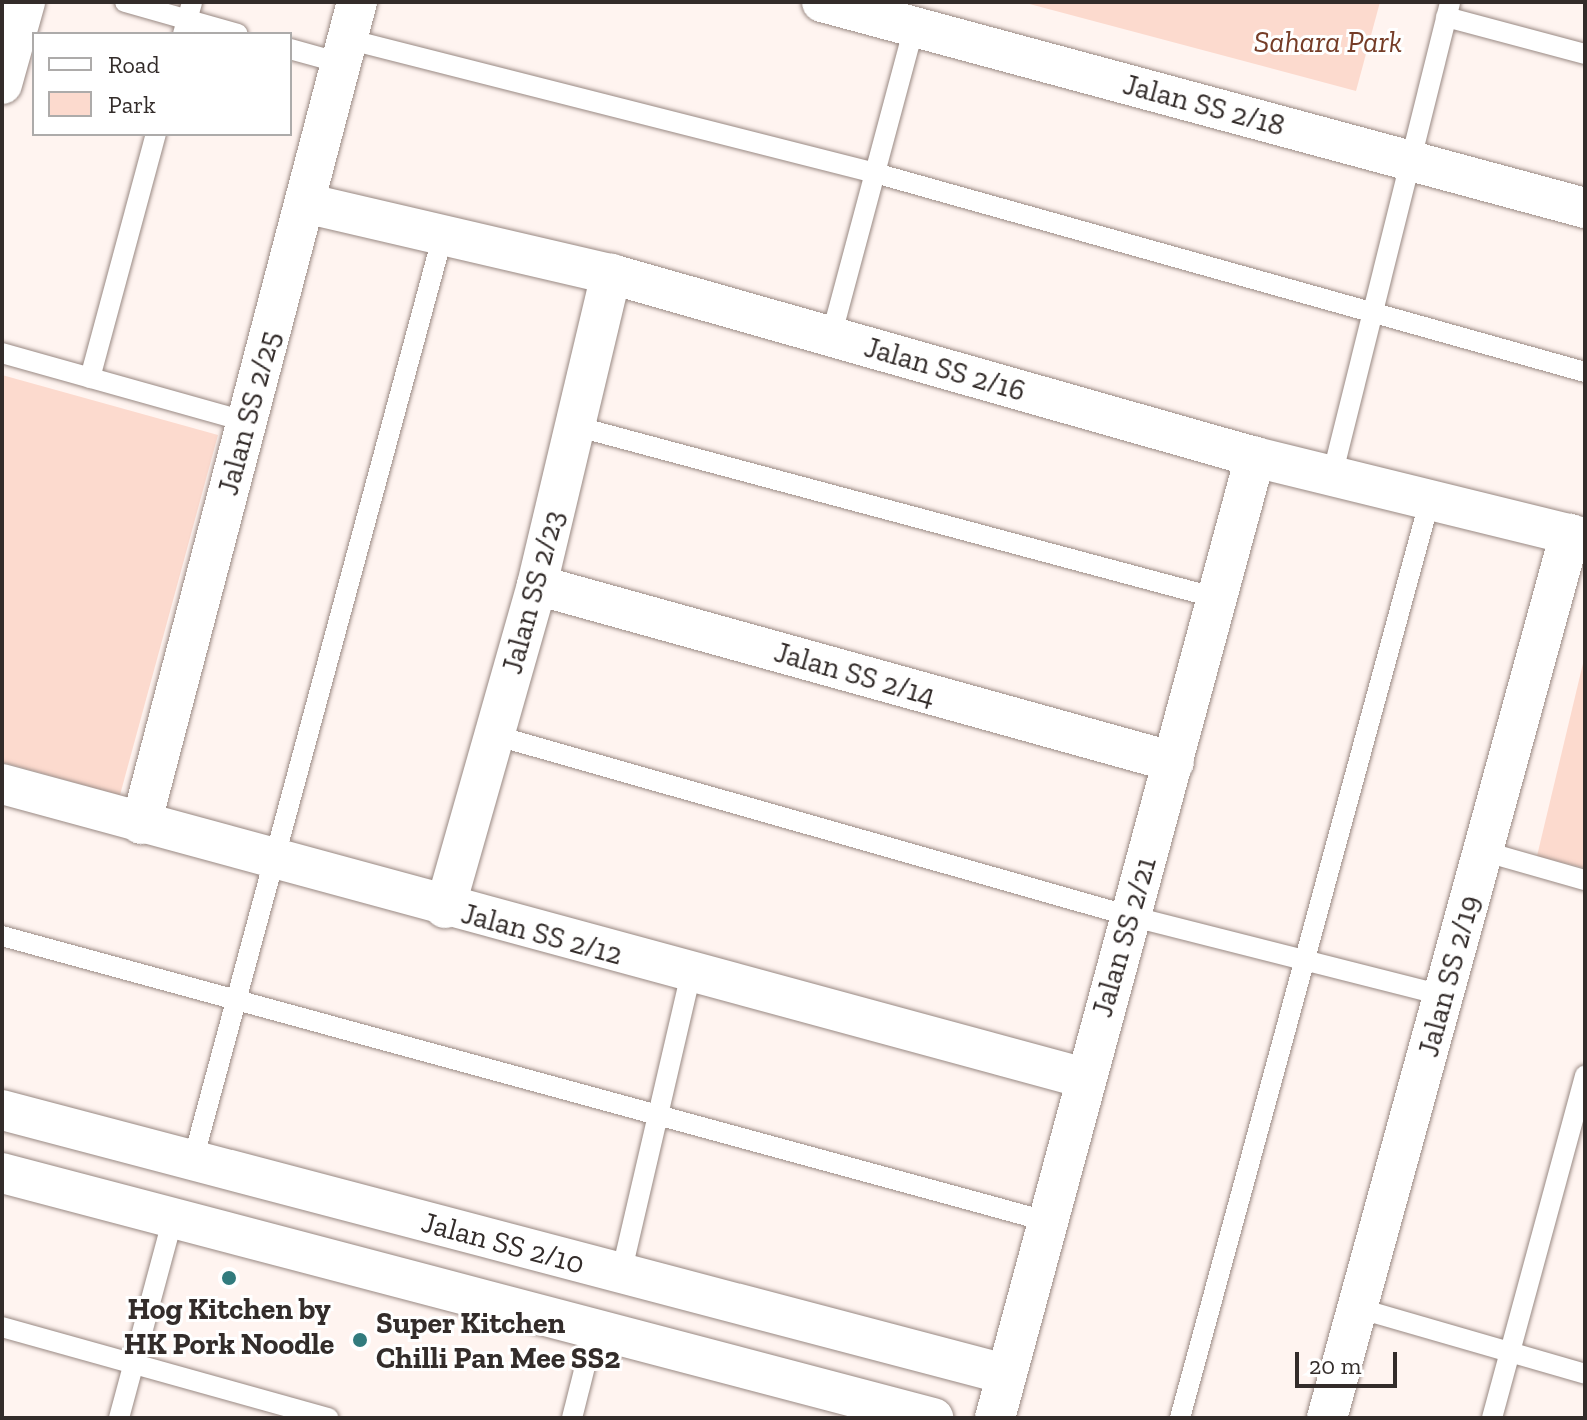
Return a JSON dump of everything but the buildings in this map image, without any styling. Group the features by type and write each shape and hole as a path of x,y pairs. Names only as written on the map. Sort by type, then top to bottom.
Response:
{"street":[{"path":"2,84 25,2"},
{"name":"Jalan SS 2/18","path":"822,2 1585,208"},
{"name":"Jalan SS 2/25","path":"141,824 348,35"},
{"name":"Jalan SS 2/16","path":"305,203 611,274 1255,457 1578,536"},
{"name":"Jalan SS 2/23","path":"445,908 537,585 611,274"},
{"name":"Jalan SS 2/21","path":"995,1418 1084,1078 1174,762 1255,457"},
{"name":"Jalan SS 2/19","path":"1327,1418 1483,851 1578,536"},
{"name":"Jalan SS 2/14","path":"537,585 1174,762"},
{"name":"Jalan SS 2/12","path":"2,784 445,908 1084,1078"},
{"name":"Jalan SS 2/10","path":"2,1110 1005,1374"},
{"name":"Jalan SS 2/10","path":"2,1173 172,1221 933,1418"}],"lane":[{"path":"125,2 232,32"},
{"path":"1332,476 1408,160 1448,10 1585,54"},
{"path":"831,337 914,27"},
{"path":"292,49 348,35 875,173 1585,372"},
{"path":"90,378 155,136"},
{"path":"193,1160 443,235"},
{"path":"2,353 247,422"},
{"path":"575,426 1217,598"},
{"path":"1180,1418 1430,499"},
{"path":"494,735 1130,916 1443,995"},
{"path":"1483,851 1585,880"},
{"path":"2,936 1046,1221"},
{"path":"621,1274 691,973"},
{"path":"1492,1418 1585,1075"},
{"path":"119,1418 172,1221"},
{"path":"1357,1308 1585,1374"},
{"path":"2,1327 329,1418"},
{"path":"572,1418 594,1331"}],"green space":[{"name":"Sahara Park","path":"1022,2 1380,2 1356,91"},
{"path":"2,375 218,435 120,795 2,762"},
{"path":"1585,655 1585,868 1537,856"}],"place":[{"name":"Hog Kitchen by HK Pork Noodle","path":"229,1278"},
{"name":"Super Kitchen Chilli Pan Mee SS2","path":"360,1340"}]}
